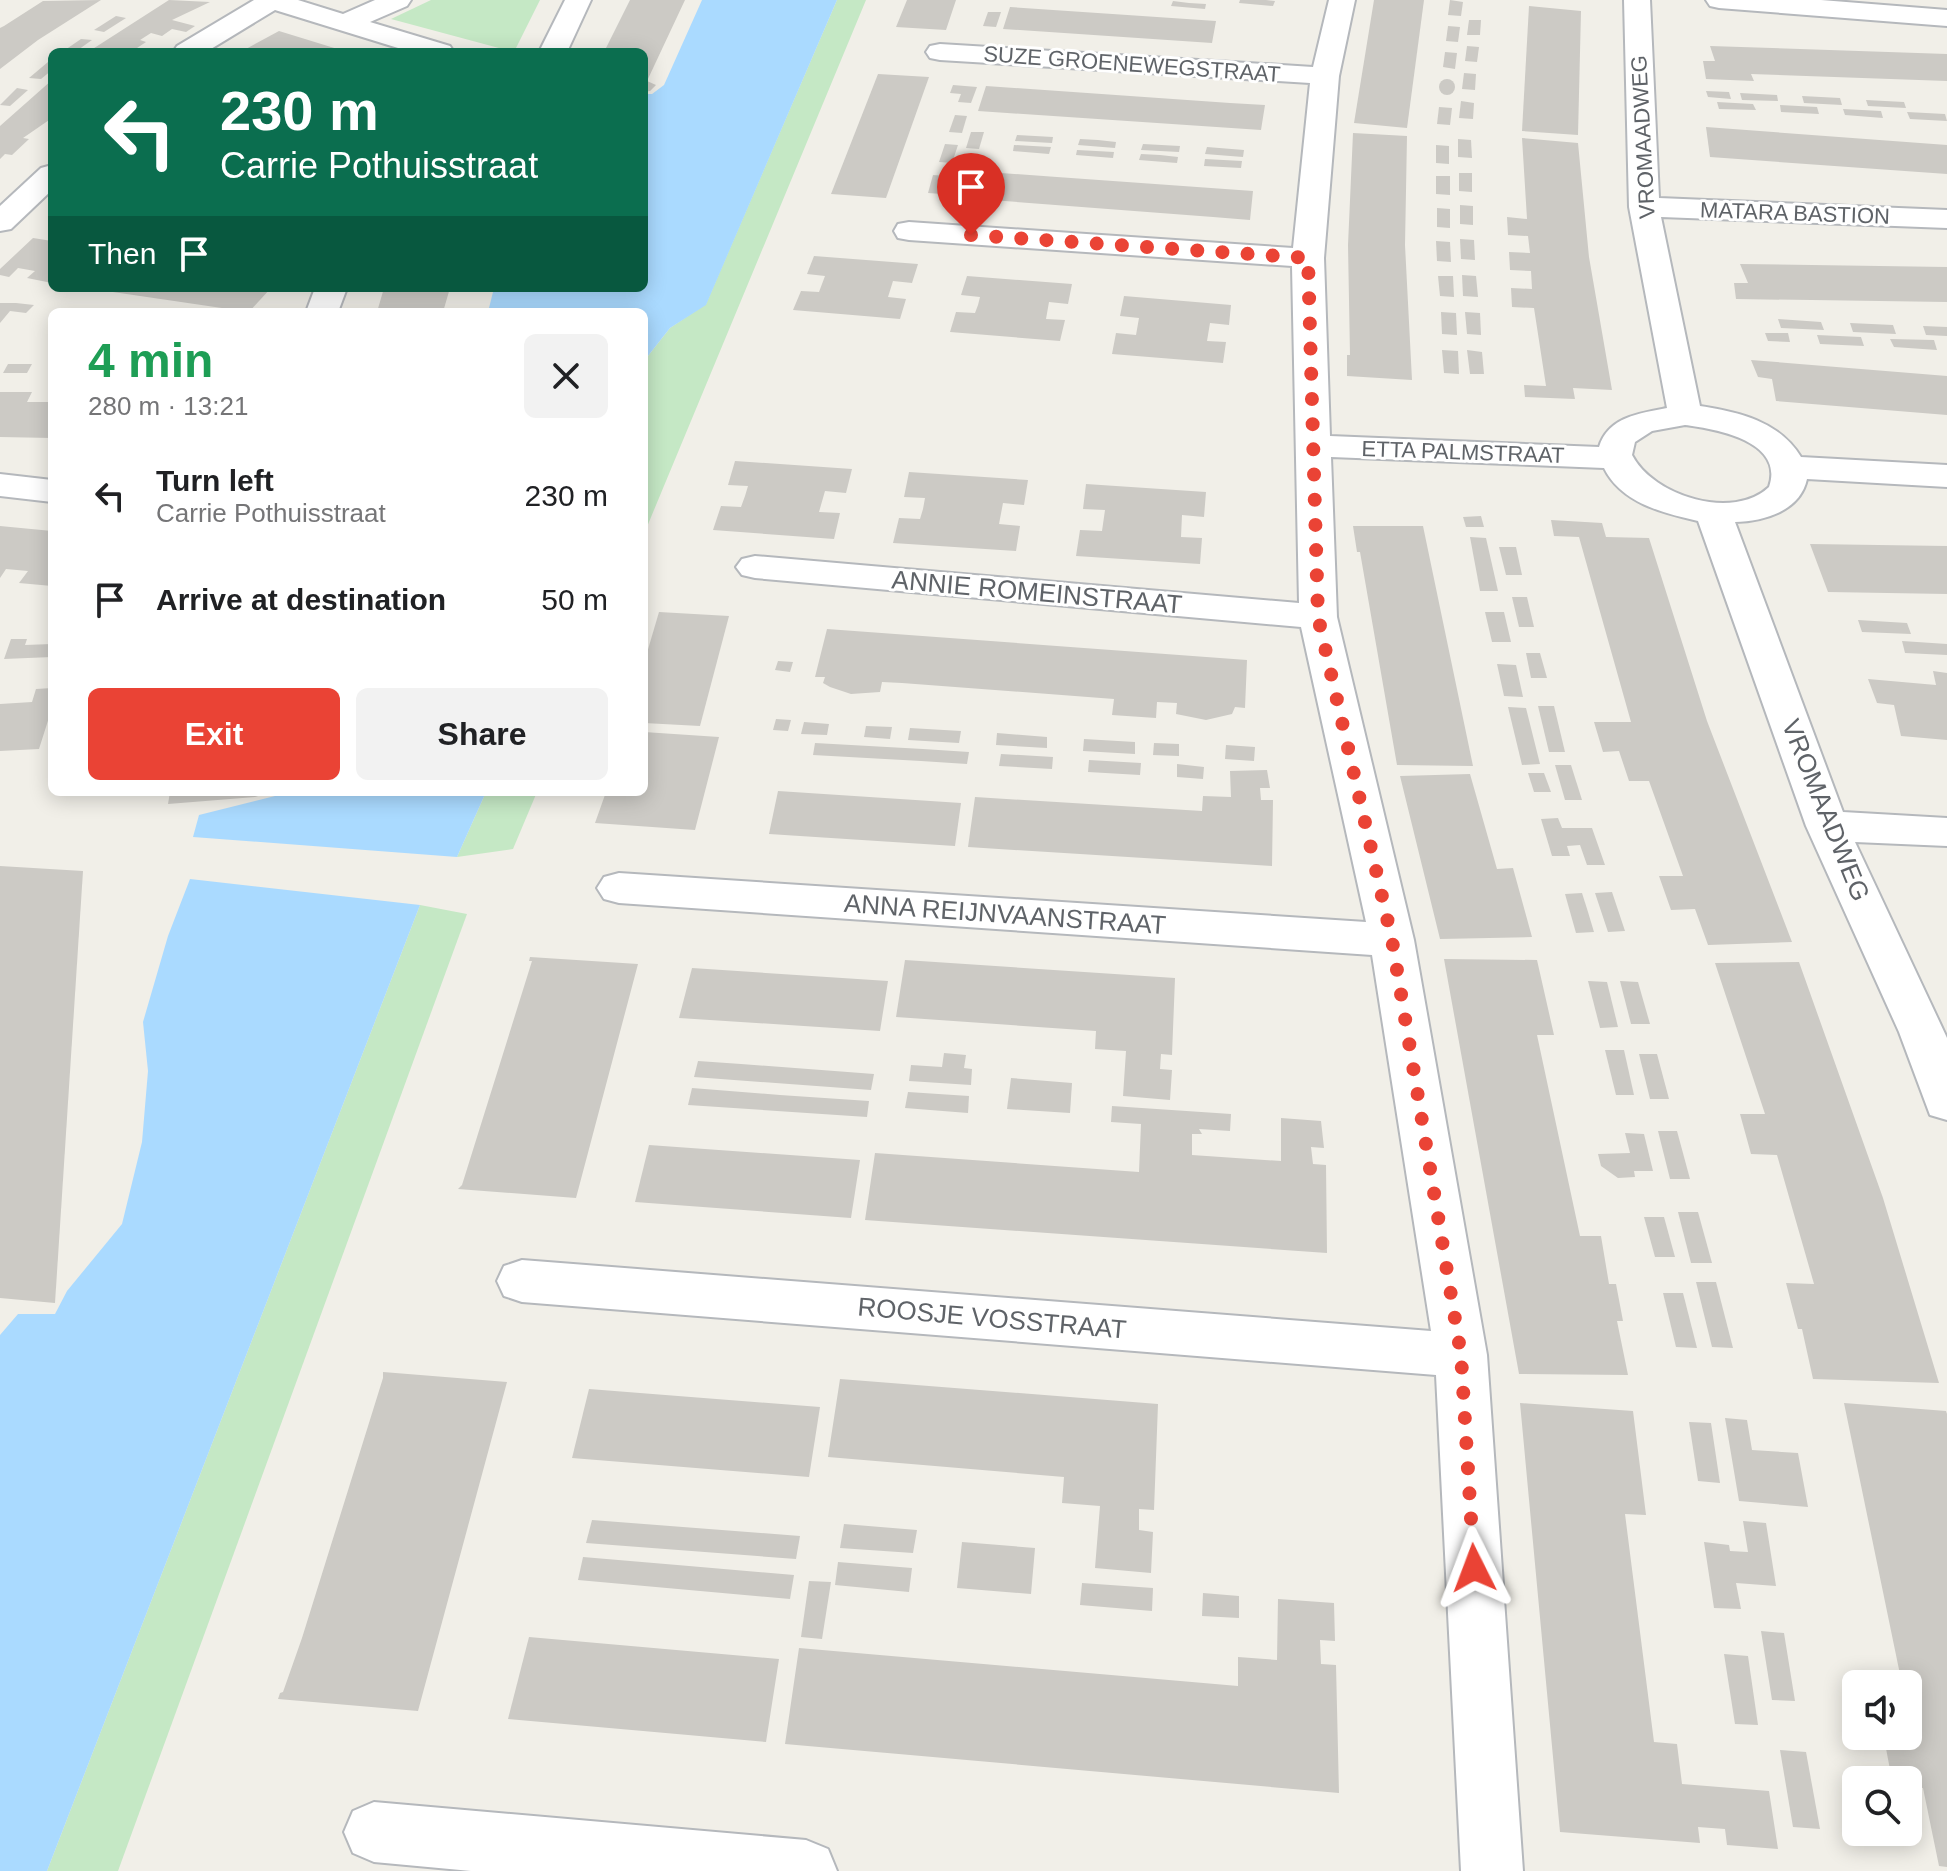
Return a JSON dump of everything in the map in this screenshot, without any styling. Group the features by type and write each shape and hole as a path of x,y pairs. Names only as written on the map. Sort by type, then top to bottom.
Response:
{"street":[{"path":"193,48 270,0 427,48"},
{"path":"345,23 398,0"},
{"path":"555,48 578,0"},
{"path":"1342,0 1325,76 1308,258 1318,617 1392,940 1461,1355 1492,1871"},
{"name":"VROMAADWEG","path":"1637,0 1644,207 1685,415"},
{"path":"1719,0 1947,18"},
{"name":"SUZE GROENEWEGSTRAAT","path":"940,52 1325,76"},
{"path":"10,213 48,178"},
{"name":"MATARA BASTION","path":"1644,207 1947,219"},
{"path":"10,213 48,209"},
{"path":"909,231 1308,258"},
{"path":"1685,415 1725,421 1750,430 1770,442 1783,454 1789,467 1790,479 1785,491 1773,502 1755,510 1714,514 1685,510 1642,492 1628,482 1615,458 1619,439 1637,424 1659,417 1685,415"},
{"name":"ETTA PALMSTRAAT","path":"1311,446 1615,458"},
{"path":"1789,467 1947,476"},
{"path":"0,485 48,491"},
{"name":"VROMAADWEG","path":"1714,514 1827,826 1922,1032 1947,1102"},
{"name":"ANNIE ROMEINSTRAAT","path":"755,567 1318,617"},
{"path":"1827,826 1947,832"},
{"name":"ANNA REIJNVAANSTRAAT","path":"619,888 1392,940"},
{"name":"ROOSJE VOSSTRAAT","path":"522,1281 1461,1355"},
{"path":"374,1832 806,1871"}],"green space":[{"path":"431,0 540,0 516,48 499,48 391,19"},
{"path":"837,0 866,0 648,524 648,356 670,328 706,304"},
{"path":"484,796 535,796 513,849 457,857"},
{"path":"420,905 467,914 118,1871 47,1871"}],"water":[{"path":"702,0 837,0 706,305 670,328 648,356 648,308 489,308 493,292 648,292 648,94 664,85"},
{"path":"275,796 484,796 457,857 193,837 199,815"},
{"path":"190,879 420,905 47,1871 0,1871 0,1335 18,1314 55,1314 67,1291 122,1224 142,1142 148,1071 143,1022 168,936"}],"building":[{"path":"101,0 38,40 0,69 0,28 43,1"},
{"path":"169,0 210,2 172,20 195,26 186,32 172,29 162,36 151,33 140,40 146,42 137,48 94,48"},
{"path":"630,0 685,0 648,79 648,48 606,48"},
{"path":"907,0 956,0 946,30 896,27"},
{"path":"1240,0 1275,1 1273,6 1239,3"},
{"path":"1374,0 1424,0 1407,128 1354,123"},
{"path":"1450,0 1463,2 1461,16 1448,15"},
{"path":"1173,1 1206,4 1205,9 1171,6"},
{"path":"1529,6 1581,11 1578,135 1522,131"},
{"path":"1010,7 1216,21 1212,43 1003,29"},
{"path":"988,12 1001,12 996,27 983,26"},
{"path":"116,16 126,18 104,32 94,30"},
{"path":"1469,20 1481,20 1480,35 1467,35"},
{"path":"1448,26 1460,27 1458,42 1446,41"},
{"path":"279,31 334,48 248,48"},
{"path":"81,39 92,40 81,48 68,48"},
{"path":"1467,46 1479,47 1477,62 1465,61"},
{"path":"1710,46 1947,54 1947,81 1751,74 1754,81 1706,79 1703,61 1715,61"},
{"path":"1445,52 1457,53 1455,69 1443,67"},
{"path":"48,62 48,73 41,79 29,78"},
{"path":"1464,73 1476,74 1475,90 1462,89"},
{"path":"878,74 929,77 886,198 831,194"},
{"path":"1447,79 1453,81 1453,93 1447,95 1441,93 1439,87 1441,81"},
{"path":"648,81 656,85 648,91"},
{"path":"48,84 48,121 23,138 29,139 12,155 5,154 0,159 0,126"},
{"path":"953,85 977,87 971,103 958,102 961,94 950,93"},
{"path":"986,86 1265,105 1261,130 978,111"},
{"path":"17,88 28,90 10,106 0,105"},
{"path":"1706,91 1729,92 1731,99 1708,97"},
{"path":"1740,93 1777,95 1778,101 1742,100"},
{"path":"1802,96 1840,98 1842,105 1804,103"},
{"path":"1866,100 1904,102 1906,108 1868,106"},
{"path":"1461,101 1474,103 1473,119 1459,118"},
{"path":"1717,102 1753,104 1756,110 1719,109"},
{"path":"1780,105 1817,107 1819,114 1781,112"},
{"path":"1439,107 1452,108 1450,125 1437,124"},
{"path":"1843,109 1881,111 1883,118 1845,115"},
{"path":"1907,112 1945,114 1947,121 1910,119"},
{"path":"955,115 967,116 962,133 949,132"},
{"path":"1706,127 1947,145 1947,174 1710,157"},
{"path":"971,132 984,132 979,149 966,148"},
{"path":"1353,133 1407,136 1405,245 1412,380 1347,376 1347,355 1350,355 1348,245"},
{"path":"1017,135 1053,137 1052,143 1015,141"},
{"path":"1522,138 1578,143 1589,257 1612,390 1573,388 1575,399 1525,397 1524,385 1546,386 1534,308 1512,307 1511,288 1532,289 1531,271 1510,270 1509,252 1530,253 1528,236 1508,235 1507,217 1527,219"},
{"path":"1080,139 1116,142 1115,148 1078,145"},
{"path":"1458,139 1471,140 1472,158 1458,157"},
{"path":"945,144 958,145 952,163 939,162"},
{"path":"1143,144 1180,146 1179,152 1141,150"},
{"path":"1014,145 1051,147 1049,154 1013,151"},
{"path":"1436,145 1449,146 1449,164 1436,163"},
{"path":"1207,147 1244,150 1243,157 1205,154"},
{"path":"1077,150 1114,152 1113,158 1076,155"},
{"path":"1141,154 1178,157 1177,163 1139,160"},
{"path":"1205,159 1242,161 1241,168 1204,166"},
{"path":"960,170 1253,191 1250,220 951,197"},
{"path":"1459,173 1472,173 1472,192 1459,191"},
{"path":"933,175 948,176 942,194 928,193"},
{"path":"1436,176 1450,176 1450,195 1436,194"},
{"path":"1460,205 1473,206 1473,225 1460,224"},
{"path":"1437,208 1450,209 1450,228 1437,227"},
{"path":"33,238 48,240 48,282 27,278 35,271 18,268 9,277 0,275 0,269"},
{"path":"1460,239 1474,240 1475,260 1461,259"},
{"path":"1436,241 1450,242 1451,262 1437,261"},
{"path":"814,256 918,264 912,283 893,281 888,297 906,299 900,319 793,310 801,291 819,292 825,276 807,274"},
{"path":"1740,264 1947,267 1947,302 1736,299 1734,283 1748,283"},
{"path":"1462,275 1476,276 1478,297 1463,296"},
{"path":"967,276 1072,284 1068,304 1049,302 1046,319 1065,320 1060,341 950,332 956,312 975,313 978,305 980,297 961,295"},
{"path":"1438,276 1453,276 1454,297 1440,296"},
{"path":"113,292 267,292 253,308 222,308"},
{"path":"383,292 449,292 444,308 378,308"},
{"path":"1124,296 1231,305 1229,325 1210,323 1207,341 1226,342 1223,363 1112,354 1116,333 1136,335 1139,318 1120,316"},
{"path":"0,303 34,305 26,313 10,311 0,323"},
{"path":"1441,312 1456,313 1457,335 1442,334"},
{"path":"1465,312 1480,313 1481,335 1467,334"},
{"path":"1778,319 1821,322 1824,330 1781,328"},
{"path":"1850,323 1893,325 1896,334 1853,332"},
{"path":"1923,326 1947,327 1947,336 1926,335"},
{"path":"1765,333 1788,333 1790,342 1768,341"},
{"path":"1817,335 1861,337 1864,346 1820,344"},
{"path":"1890,339 1934,340 1937,350 1894,347"},
{"path":"1442,350 1458,351 1459,374 1444,373"},
{"path":"1467,350 1482,352 1484,374 1470,374"},
{"path":"1751,360 1947,376 1947,415 1776,401 1772,379 1758,377"},
{"path":"8,364 32,364 27,373 3,373"},
{"path":"0,392 32,392 27,402 48,402 48,438 0,437"},
{"path":"735,461 852,469 846,493 825,491 819,512 840,513 834,539 713,530 721,506 741,507 745,496 748,486 728,485"},
{"path":"909,472 1028,480 1024,505 1003,503 999,524 1020,526 1016,551 893,543 899,518 920,519 923,509 925,498 904,497"},
{"path":"1086,484 1206,492 1204,517 1182,515 1181,537 1202,538 1200,564 1076,556 1080,530 1102,531 1105,510 1083,509"},
{"path":"1481,516 1484,527 1466,527 1463,517"},
{"path":"1551,520 1602,523 1606,537 1649,538 1707,721 1792,942 1708,945 1695,909 1671,910 1659,876 1683,876 1649,781 1629,781 1619,751 1603,752 1594,722 1631,722 1579,537 1554,536"},
{"path":"0,526 48,531 48,586 19,583 28,571 6,569 0,578"},
{"path":"1353,526 1423,526 1473,766 1397,765"},
{"path":"1470,537 1486,538 1498,591 1480,591"},
{"path":"1810,544 1947,546 1947,594 1828,592"},
{"path":"1499,547 1516,547 1522,575 1506,575"},
{"path":"1512,597 1527,597 1534,627 1519,627"},
{"path":"659,612 729,616 700,726 648,723 648,649"},
{"path":"1485,612 1504,612 1511,642 1492,642"},
{"path":"1858,620 1907,623 1911,634 1862,632"},
{"path":"827,629 1247,660 1245,708 1235,707 1232,714 1206,720 1176,714 1177,703 1157,702 1156,718 1112,715 1114,699 882,682 880,692 851,694 823,683 825,677 815,677"},
{"path":"11,639 27,639 25,645 48,644 48,657 4,659"},
{"path":"1902,641 1947,644 1947,655 1905,653"},
{"path":"1526,653 1540,653 1547,678 1531,678"},
{"path":"778,661 793,662 790,672 775,670"},
{"path":"1497,664 1516,665 1523,697 1504,696"},
{"path":"1933,671 1947,673 1947,740 1901,736 1894,705 1877,703 1868,679 1936,685"},
{"path":"48,688 48,721 39,749 0,751 0,704 32,702 36,689"},
{"path":"1538,706 1554,706 1565,752 1549,752"},
{"path":"1508,707 1526,708 1540,764 1522,765"},
{"path":"776,719 791,720 788,731 773,730"},
{"path":"804,722 829,724 827,735 801,734"},
{"path":"866,726 892,727 890,739 864,737"},
{"path":"910,728 961,731 959,743 908,740"},
{"path":"648,732 719,737 695,830 595,823 605,796 648,796"},
{"path":"997,733 1047,737 1047,748 996,745"},
{"path":"1084,739 1135,742 1135,754 1083,751"},
{"path":"815,743 969,752 967,764 813,755"},
{"path":"1154,743 1179,744 1179,756 1153,755"},
{"path":"1226,745 1255,747 1254,761 1225,759"},
{"path":"1001,754 1053,757 1052,769 999,766"},
{"path":"1089,760 1141,763 1140,775 1088,772"},
{"path":"1177,764 1204,767 1203,779 1177,777"},
{"path":"1555,765 1571,765 1582,800 1565,800"},
{"path":"1267,770 1270,788 1260,788 1261,800 1273,800 1272,866 968,847 975,797 1202,811 1203,796 1231,797 1230,771"},
{"path":"1528,773 1544,773 1551,792 1534,792"},
{"path":"1470,774 1497,869 1513,868 1532,937 1440,939 1400,776"},
{"path":"778,791 961,803 955,846 769,834"},
{"path":"169,796 258,796 255,797 168,804"},
{"path":"1558,818 1562,828 1592,828 1605,865 1587,865 1580,845 1567,846 1570,856 1552,856 1541,819"},
{"path":"0,866 83,871 55,1303 0,1298"},
{"path":"1612,892 1625,931 1608,932 1595,893"},
{"path":"1582,893 1594,932 1576,933 1565,894"},
{"path":"530,957 638,964 576,1198 458,1189 462,1185 532,961 529,961"},
{"path":"1444,959 1537,960 1554,1035 1537,1035 1580,1236 1601,1236 1609,1284 1616,1284 1623,1321 1617,1321 1628,1375 1519,1374"},
{"path":"905,960 1175,978 1172,1055 1161,1054 1160,1069 1172,1070 1170,1100 1123,1096 1126,1051 1095,1049 1096,1031 896,1017"},
{"path":"1799,962 1883,1198 1939,1383 1813,1379 1802,1329 1798,1329 1786,1283 1814,1284 1777,1155 1751,1154 1740,1114 1765,1114 1715,963"},
{"path":"692,968 888,981 880,1031 679,1018"},
{"path":"1588,981 1607,982 1618,1027 1600,1028"},
{"path":"1620,981 1638,982 1650,1024 1631,1024"},
{"path":"1605,1050 1624,1050 1634,1095 1616,1095"},
{"path":"944,1053 966,1055 964,1068 972,1069 971,1085 909,1081 911,1065 942,1067"},
{"path":"1639,1054 1657,1054 1669,1099 1650,1099"},
{"path":"698,1061 874,1074 871,1090 694,1077"},
{"path":"1011,1078 1072,1083 1070,1113 1007,1109"},
{"path":"692,1088 869,1101 867,1117 688,1105"},
{"path":"908,1092 969,1096 968,1113 905,1108"},
{"path":"1112,1106 1231,1114 1230,1131 1199,1129 1202,1134 1192,1134 1192,1155 1281,1161 1281,1118 1321,1121 1324,1148 1311,1147 1313,1164 1326,1165 1327,1253 865,1220 875,1153 1139,1172 1141,1124 1111,1122"},
{"path":"1658,1131 1677,1131 1690,1179 1670,1179"},
{"path":"1625,1133 1644,1134 1653,1171 1634,1171 1635,1177 1618,1178 1601,1166 1598,1154 1630,1153"},
{"path":"649,1145 860,1160 851,1218 635,1202"},
{"path":"1678,1212 1698,1212 1712,1263 1691,1263"},
{"path":"1644,1217 1664,1217 1675,1257 1655,1257"},
{"path":"1696,1282 1716,1282 1733,1348 1712,1347"},
{"path":"1663,1293 1683,1293 1697,1348 1676,1347"},
{"path":"383,1372 507,1382 418,1711 278,1699 302,1638"},
{"path":"840,1379 1158,1404 1154,1510 1139,1509 1139,1530 1153,1532 1151,1573 1095,1568 1100,1506 1062,1503 1064,1477 828,1457"},
{"path":"589,1389 820,1407 809,1477 572,1458"},
{"path":"1520,1403 1633,1411 1646,1515 1625,1514 1654,1742 1677,1744 1682,1784 1769,1791 1778,1849 1727,1845 1725,1829 1698,1827 1700,1843 1560,1832"},
{"path":"1844,1403 1946,1411 1947,1414 1947,1867 1939,1866 1922,1788 1922,1766 1889,1766 1886,1750 1922,1750 1922,1670 1899,1670"},
{"path":"1725,1418 1747,1420 1752,1450 1798,1453 1808,1507 1739,1501"},
{"path":"1689,1422 1711,1423 1720,1483 1698,1481"},
{"path":"592,1520 800,1536 796,1559 586,1543"},
{"path":"1743,1521 1766,1523 1776,1586 1736,1583 1741,1609 1714,1608 1704,1542 1729,1545 1730,1551 1748,1552"},
{"path":"844,1524 917,1530 913,1553 840,1548"},
{"path":"962,1542 1035,1548 1031,1594 957,1588"},
{"path":"583,1557 794,1575 790,1599 578,1580"},
{"path":"838,1562 912,1568 909,1592 835,1585"},
{"path":"809,1581 831,1582 822,1639 801,1637"},
{"path":"1082,1583 1153,1588 1152,1611 1080,1605"},
{"path":"1203,1593 1239,1596 1239,1618 1202,1616"},
{"path":"1278,1599 1334,1603 1335,1641 1320,1640 1321,1664 1336,1665 1339,1793 785,1744 799,1648 1238,1686 1238,1657 1277,1660"},
{"path":"1761,1631 1784,1633 1795,1701 1772,1700"},
{"path":"529,1637 779,1659 766,1742 508,1719"},
{"path":"1724,1654 1748,1656 1758,1725 1735,1724"},
{"path":"1780,1750 1806,1752 1820,1829 1793,1827"}],"route":[{"path":"971,235 1308,258 1318,617 1392,940 1461,1355 1474,1568"}]}
